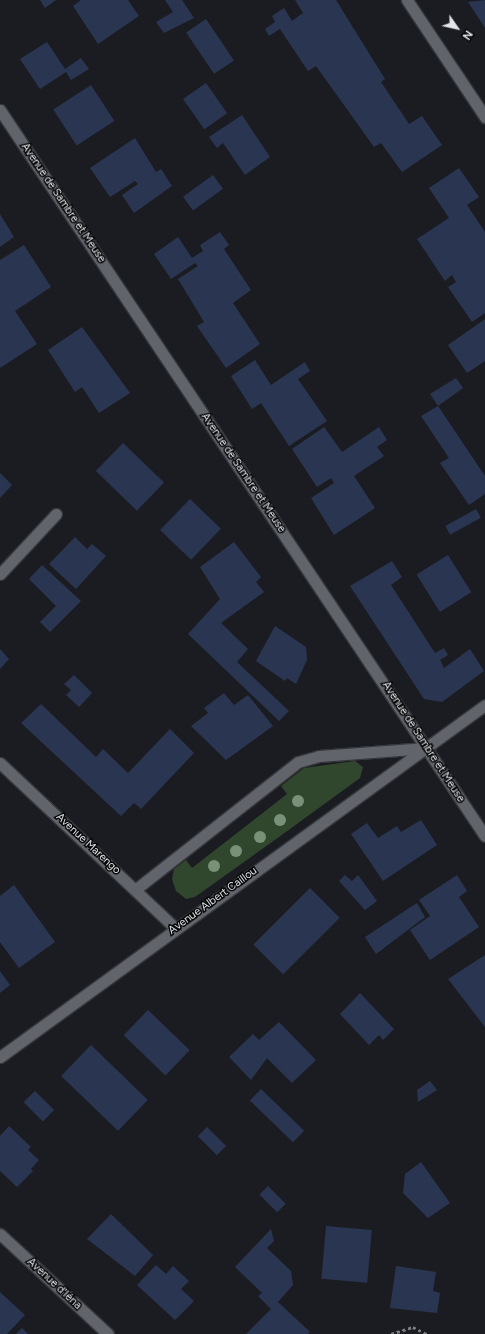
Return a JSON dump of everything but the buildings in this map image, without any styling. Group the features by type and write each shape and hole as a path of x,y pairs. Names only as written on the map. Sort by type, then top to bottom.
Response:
{"street":[{"path":"407,0 485,117"},
{"name":"Avenue de Sambre et Meuse","path":"0,110 485,836"},
{"path":"0,574 56,514"},
{"name":"Avenue Albert Caillou","path":"0,1057 175,928 485,705"},
{"path":"136,889 298,762 319,756 427,748"},
{"name":"Avenue Marengo","path":"0,762 136,889 175,928"},
{"name":"Avenue d'Iéna","path":"0,1234 108,1334"}],"path":[{"path":"390,1334 413,1327 427,1334"}],"green space":[{"path":"355,761 363,767 360,778 279,837 195,897 186,899 176,891 172,879 174,869 186,860 192,868 287,794 281,786 304,768"}]}
